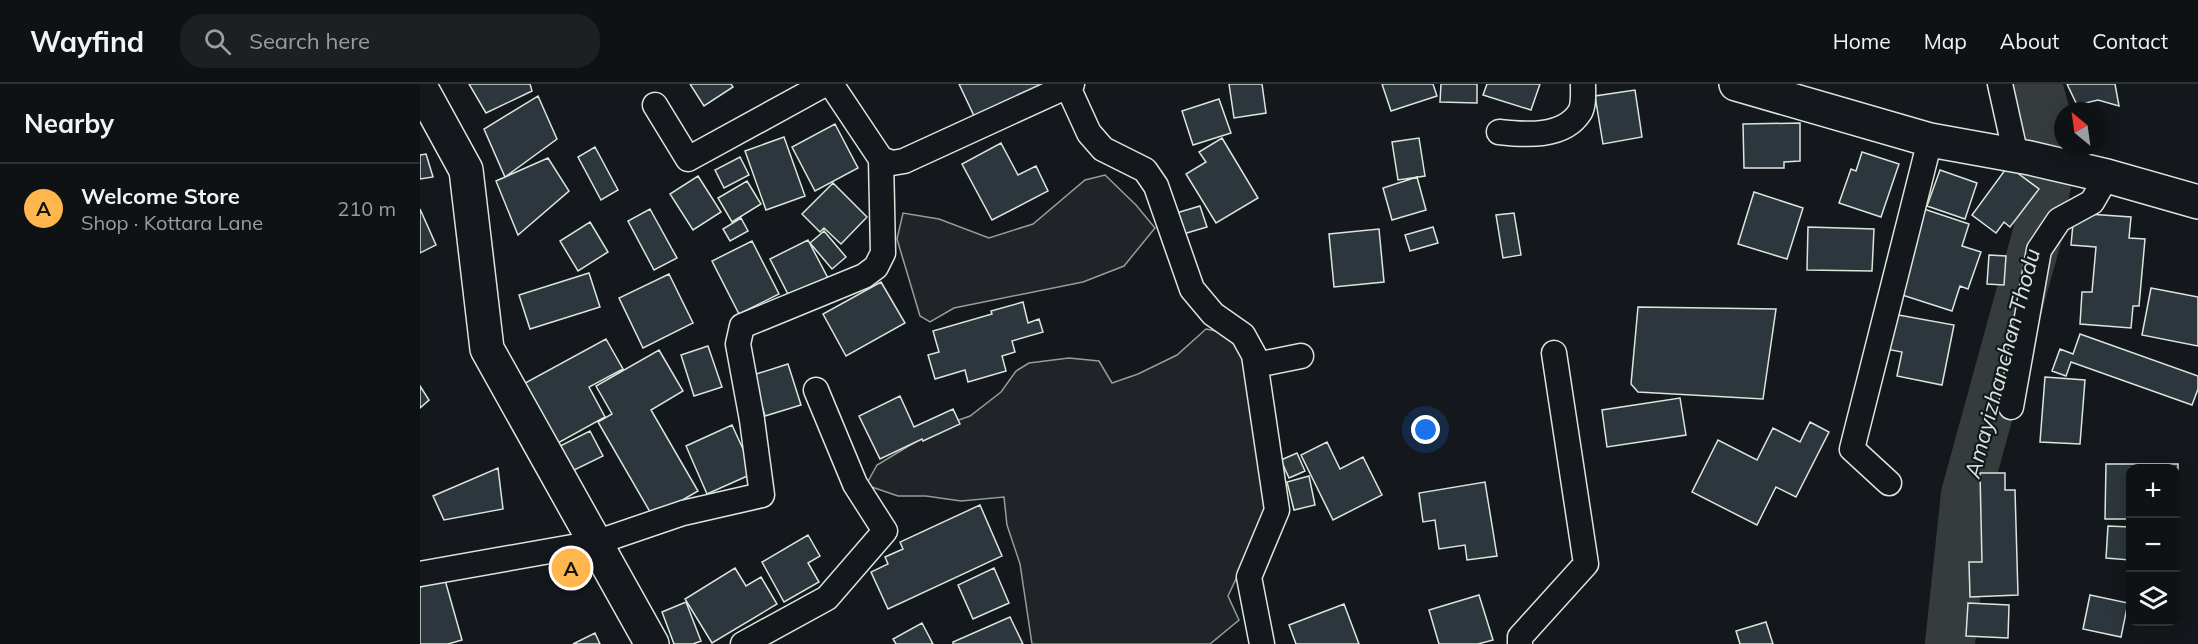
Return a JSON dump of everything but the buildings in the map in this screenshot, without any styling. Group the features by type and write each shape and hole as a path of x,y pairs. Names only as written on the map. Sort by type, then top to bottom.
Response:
{"street":[{"path":"655,105 688,159 825,84"},
{"path":"420,574 595,543 683,513 762,495 752,420 738,344 742,326 864,276 876,267 883,253 881,159 831,84"},
{"path":"1499,132 1530,136 1567,126 1582,110 1583,84"},
{"path":"1736,84 1930,140 2023,157 2107,176 2198,202"},
{"path":"2000,84 2023,157"},
{"path":"420,86 466,170 487,349 652,644"},
{"path":"881,159 892,163 904,161 1070,86 1089,133 1102,149 1145,170 1156,186 1192,289 1213,314 1243,335 1254,355 1277,510 1249,577 1262,644"},
{"path":"1889,483 1851,449 1930,140"},
{"path":"2011,407 2039,250 2059,220 2092,202 2107,176"},
{"path":"1520,644 1520,637 1586,564 1554,352"},
{"path":"1256,365 1301,356"},
{"path":"743,644 827,598 885,531 855,484 816,390"}],"shaded area":[{"path":"1105,175 1136,205 1155,228 1124,266 1083,282 954,308 930,322 920,316 897,239 903,213 939,219 989,238 1033,224 1085,180"},
{"path":"1206,329 1240,336 1279,487 1228,596 1239,620 1210,644 1032,644 1020,564 1007,525 1004,497 961,501 926,496 898,496 866,485 877,465 942,426 970,416 1001,392 1016,371 1029,363 1069,358 1099,361 1112,383 1138,374 1177,355"}],"waterway":[{"name":"Amayizhanchan Thodu","path":"1950,644 1966,494 2038,232 2053,142 2037,84"}],"place":[{"name":"Welcome Store","path":"571,568"}]}
